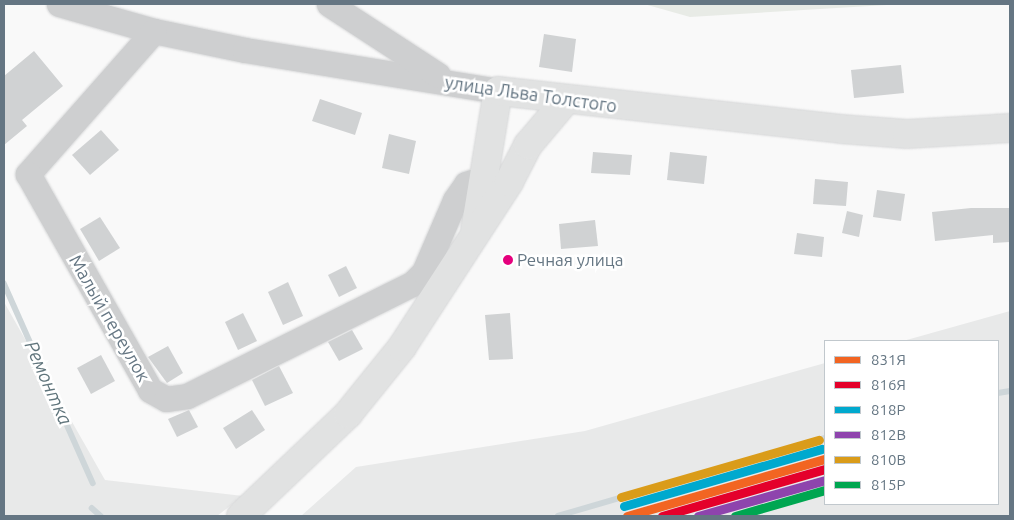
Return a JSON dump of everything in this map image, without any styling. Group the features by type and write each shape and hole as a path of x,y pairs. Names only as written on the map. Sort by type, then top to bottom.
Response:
{"main road":[{"path":"474,231 498,91"},
{"name":"улица Льва Толстого","path":"498,91 565,101 907,134 1010,128"},
{"path":"241,516 348,414 408,339 474,231 509,182 528,145 565,101"}],"street":[{"name":"улица Льва Толстого","path":"59,4 154,31 498,91"},
{"path":"328,4 448,82"},
{"name":"Малый переулок","path":"154,31 28,174 150,390 166,400 186,396 412,284 424,272 455,200 466,184 484,178"}],"shaded area":[{"path":"644,4 903,4 690,17"},
{"path":"4,302 105,480 243,496 217,516 4,516"},
{"path":"1010,311 1010,516 301,516 356,467 585,431 824,363 824,505 999,505 999,340 907,340"}],"building":[{"path":"544,34 576,39 572,72 539,67"},
{"path":"34,51 63,86 22,120 27,126 4,145 4,76"},
{"path":"901,65 904,93 854,98 851,70"},
{"path":"320,99 362,113 355,135 312,121"},
{"path":"101,130 119,150 90,175 72,155"},
{"path":"389,134 416,141 409,174 382,168"},
{"path":"593,152 632,155 630,175 591,173"},
{"path":"670,152 707,156 704,184 667,180"},
{"path":"815,179 848,182 846,206 813,204"},
{"path":"877,190 905,194 901,221 873,217"},
{"path":"971,208 1010,208 1010,242 993,243 993,235 935,241 932,212"},
{"path":"847,211 863,215 859,237 842,233"},
{"path":"100,217 120,248 99,261 80,229"},
{"path":"595,220 598,246 561,249 559,224"},
{"path":"797,233 824,237 822,257 794,254"},
{"path":"346,266 357,288 339,297 328,275"},
{"path":"288,282 303,316 283,325 268,292"},
{"path":"243,313 257,341 238,350 225,322"},
{"path":"510,313 513,359 489,360 485,315"},
{"path":"352,330 363,349 339,361 328,342"},
{"path":"168,346 183,373 167,383 148,357"},
{"path":"101,355 115,381 91,394 77,368"},
{"path":"279,366 293,393 265,406 252,380"},
{"path":"189,410 198,427 177,437 168,419"},
{"path":"252,410 265,430 236,449 223,428"}],"waterway":[{"name":"Ремонтка","path":"4,283 93,483"},
{"name":"Ремонтка","path":"999,393 1010,391"},
{"name":"Ремонтка","path":"558,516 824,438"},
{"name":"Ремонтка","path":"92,508 101,516"}],"transit line":[{"name":"810В","path":"621,497 819,440"},
{"name":"818Р","path":"624,506 822,449"},
{"name":"831Я","path":"627,516 824,459"},
{"name":"816Я","path":"662,516 824,469"},
{"name":"812В","path":"698,516 824,480"},
{"name":"815Р","path":"735,516 824,490"}],"place":[{"name":"Речная улица","path":"508,260"}]}
